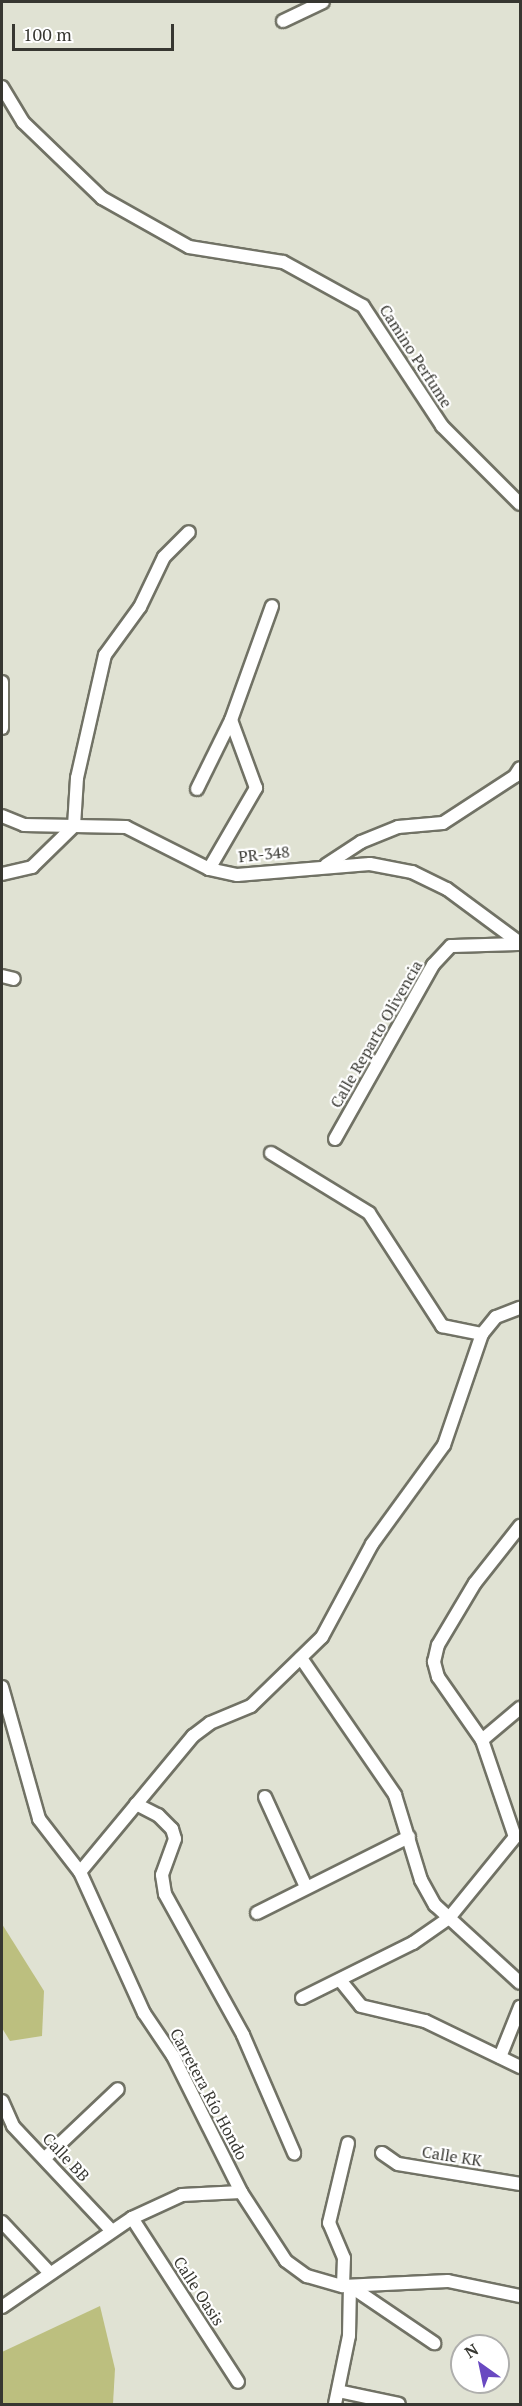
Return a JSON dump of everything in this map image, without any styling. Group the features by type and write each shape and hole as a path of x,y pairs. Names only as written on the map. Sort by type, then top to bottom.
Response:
{"street":[{"path":"283,21 323,2"},
{"name":"Camino Perfume","path":"2,87 23,122 102,198 189,247 283,262 363,306 442,426 520,504"},
{"path":"2,874 32,867 74,826 77,778 105,655 140,607 164,557 189,532"},
{"path":"197,789 231,720 272,606"},
{"path":"2,682 2,728"},
{"path":"209,869 256,788 231,720"},
{"path":"325,866 362,842 398,827 443,823 515,776 520,768"},
{"name":"PR-348","path":"2,816 24,825 126,827 209,869 237,875 370,864 412,872 447,890 520,943"},
{"name":"Calle Reparto Olivencia","path":"335,1139 433,965 451,946 520,943"},
{"path":"271,1153 369,1213 442,1326 483,1334"},
{"path":"80,1872 193,1736 210,1723 251,1706 322,1637 372,1544 444,1445 483,1334 496,1317 520,1308"},
{"path":"302,1998 412,1943 450,1918 515,1837 482,1740 438,1677 434,1662 438,1645 475,1583 520,1526"},
{"path":"301,1658 380,1769 404,1817 421,1880 435,1905 520,1983"},
{"name":"Carretera Río Hondo","path":"2,1686 39,1819 80,1872 144,2013 173,2056 241,2192 286,2261 307,2276 346,2286 448,2282 520,2296"},
{"path":"482,1740 520,1708"},
{"path":"265,1797 306,1887"},
{"path":"136,1804 172,1829 175,1839 162,1875 165,1894 243,2036 294,2152"},
{"path":"257,1913 409,1837"},
{"path":"340,1980 361,2006 425,2021 520,2067"},
{"path":"500,2057 520,2007"},
{"path":"45,2158 118,2089"},
{"name":"Calle BB","path":"2,2102 13,2126 112,2231"},
{"path":"335,2404 349,2336 344,2258 329,2223 348,2142"},
{"name":"Calle KK","path":"382,2153 398,2164 520,2184"},
{"path":"2,2307 49,2272 132,2218 182,2195 241,2192"},
{"name":"Calle Oasis","path":"132,2218 238,2382"},
{"path":"2,2222 49,2272"},
{"path":"346,2286 434,2343"},
{"path":"338,2391 399,2404"}],"green space":[{"path":"2,1924 44,1991 42,2036 10,2041 2,2028"},
{"path":"100,2306 115,2369 113,2404 2,2404 2,2352"}]}
